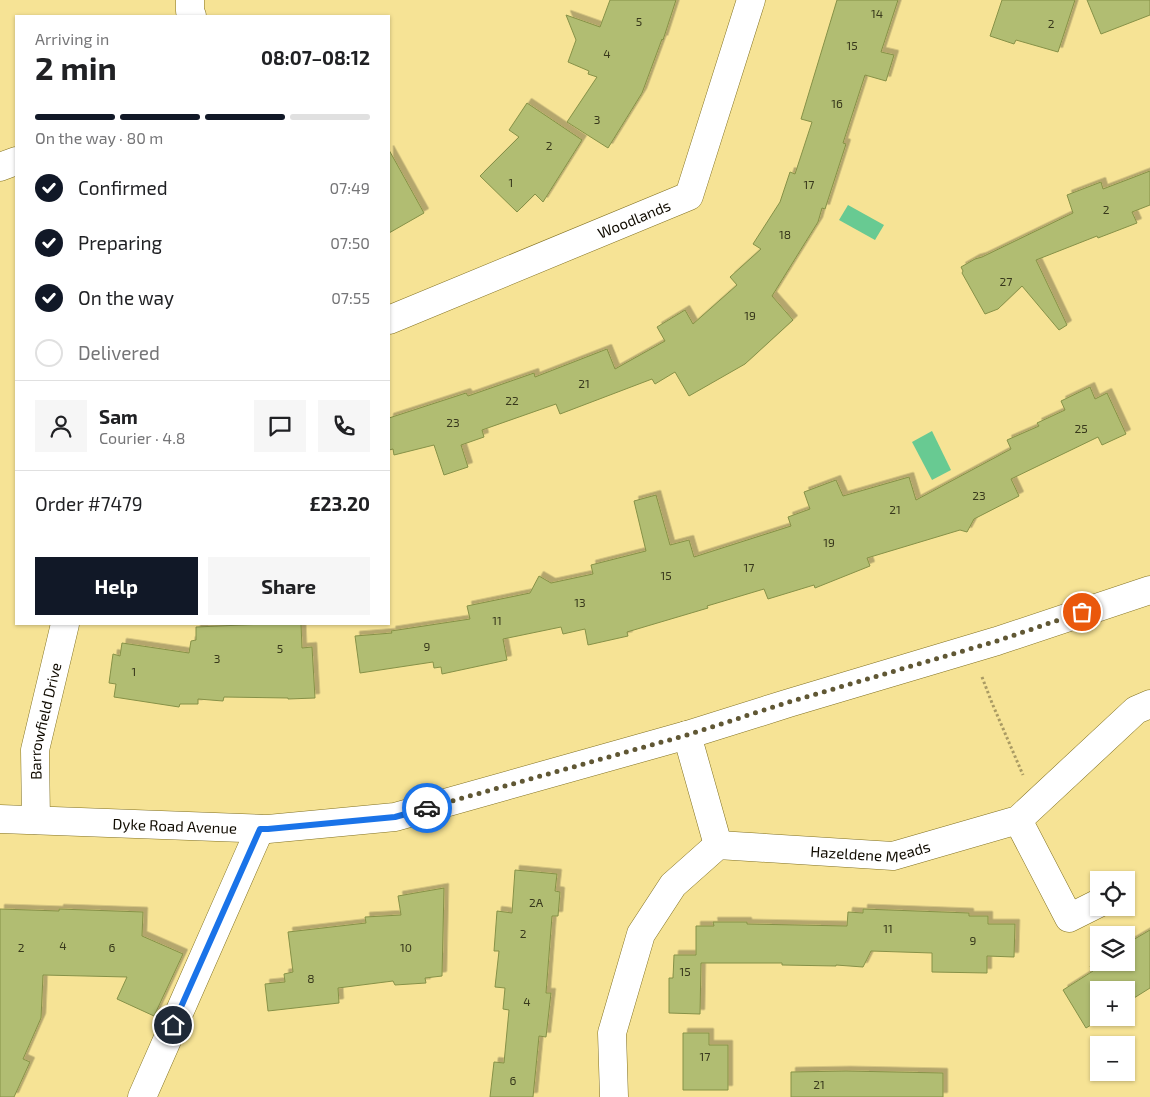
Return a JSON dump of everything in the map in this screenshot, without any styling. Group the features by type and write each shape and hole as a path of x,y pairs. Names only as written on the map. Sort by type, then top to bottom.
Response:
{"street":[{"path":"190,0 192,15"},
{"name":"Woodlands","path":"390,320 689,196 751,0"},
{"path":"0,167 15,161"},
{"name":"Dyke Road Avenue","path":"0,819 268,829 395,817 687,735 789,702 972,648 1150,590"},
{"name":"Barrowfield Drive","path":"36,820 35,750 65,625"},
{"name":"Hazeldene Meads","path":"718,846 893,856 1027,812 1136,710 1150,704"},
{"path":"614,1097 612,1033 641,934 673,885 718,846 687,735"},
{"path":"1027,812 1068,918 1090,907"},
{"path":"142,1097 260,829"}],"path":[{"path":"972,648 1027,812"}],"shaded area":[{"path":"848,205 884,225 875,240 839,220"},
{"path":"932,431 951,470 932,480 912,442"}],"building":[{"path":"610,0 676,0 663,40 642,93 608,148 567,122 597,77 588,74 589,71 568,62 576,40 566,15 600,27"},
{"path":"837,0 898,0 881,52 894,55 886,81 865,75 843,143 846,144 825,209 822,208 818,222 772,296 793,320 745,364 689,396 675,372 655,384 652,379 560,414 556,404 482,430 484,437 461,445 468,467 444,475 434,445 394,455 393,449 390,450 390,418 466,393 468,396 534,373 535,377 607,349 615,369 665,341 657,327 685,310 693,324 737,285 730,277 761,249 753,244 780,202 790,172 795,174 812,122 801,119"},
{"path":"1002,0 1075,0 1058,52 1016,40 1014,44 990,36"},
{"path":"1087,0 1150,0 1150,15 1101,34"},
{"path":"527,103 582,140 543,202 535,194 517,212 480,176 519,137 509,130"},
{"path":"390,152 424,213 390,232"},
{"path":"1150,171 1150,205 1132,212 1137,223 1098,238 1097,236 1036,260 1067,325 1059,330 1022,286 998,309 985,314 962,273 961,267 1073,213 1067,195 1101,182 1103,189"},
{"path":"1090,387 1095,399 1107,393 1126,434 1102,445 1098,437 1011,479 1019,496 974,519 967,532 960,530 867,558 870,566 815,588 814,585 768,599 764,589 627,632 628,636 588,645 585,629 563,634 561,627 503,639 507,660 442,674 441,667 434,668 433,662 360,673 355,636 392,633 391,631 470,619 467,606 530,593 539,576 551,583 593,574 591,565 646,551 634,501 656,495 670,545 689,540 694,557 791,526 788,517 810,509 804,492 836,480 843,496 909,477 916,500 1011,449 1007,440 1039,426 1037,423 1065,410 1061,401"},
{"path":"301,625 302,648 312,647 315,698 224,697 223,701 198,699 198,704 180,704 179,707 114,697 116,684 109,683 113,654 120,656 122,643 189,653 191,641 196,640 196,627"},
{"path":"515,870 557,874 555,891 560,892 558,916 552,916 546,993 551,993 546,1037 539,1036 533,1097 490,1097 494,1062 504,1063 509,1010 503,1009 505,988 495,987 499,951 494,951 497,911 512,913"},
{"path":"444,888 442,976 425,978 426,983 395,985 393,981 338,988 339,1003 268,1011 265,984 285,982 284,974 293,972 288,932 366,923 365,917 401,915 398,896"},
{"path":"0,909 143,912 142,936 183,954 154,1016 117,999 127,977 43,975 41,1018 23,1059 30,1062 14,1097 0,1097"},
{"path":"863,909 969,913 969,916 988,916 988,924 1015,924 1014,957 987,956 987,973 932,972 932,953 871,951 863,967 782,965 782,963 701,963 700,1014 669,1013 669,978 673,978 674,955 696,955 696,926 714,926 713,922 747,922 747,924 847,926 848,912 863,913"},
{"path":"1150,930 1150,988 1135,997 1135,981 1090,981 1090,1026 1086,1028 1063,990 1093,971 1135,971 1135,939"},
{"path":"683,1033 709,1033 709,1045 728,1045 728,1090 683,1090"},
{"path":"791,1072 943,1073 943,1097 791,1097"}],"way so far":[{"path":"427,808 687,735 789,702 997,641 1082,612"}],"route":[{"path":"173,1025 260,829 395,817 427,808"}]}
